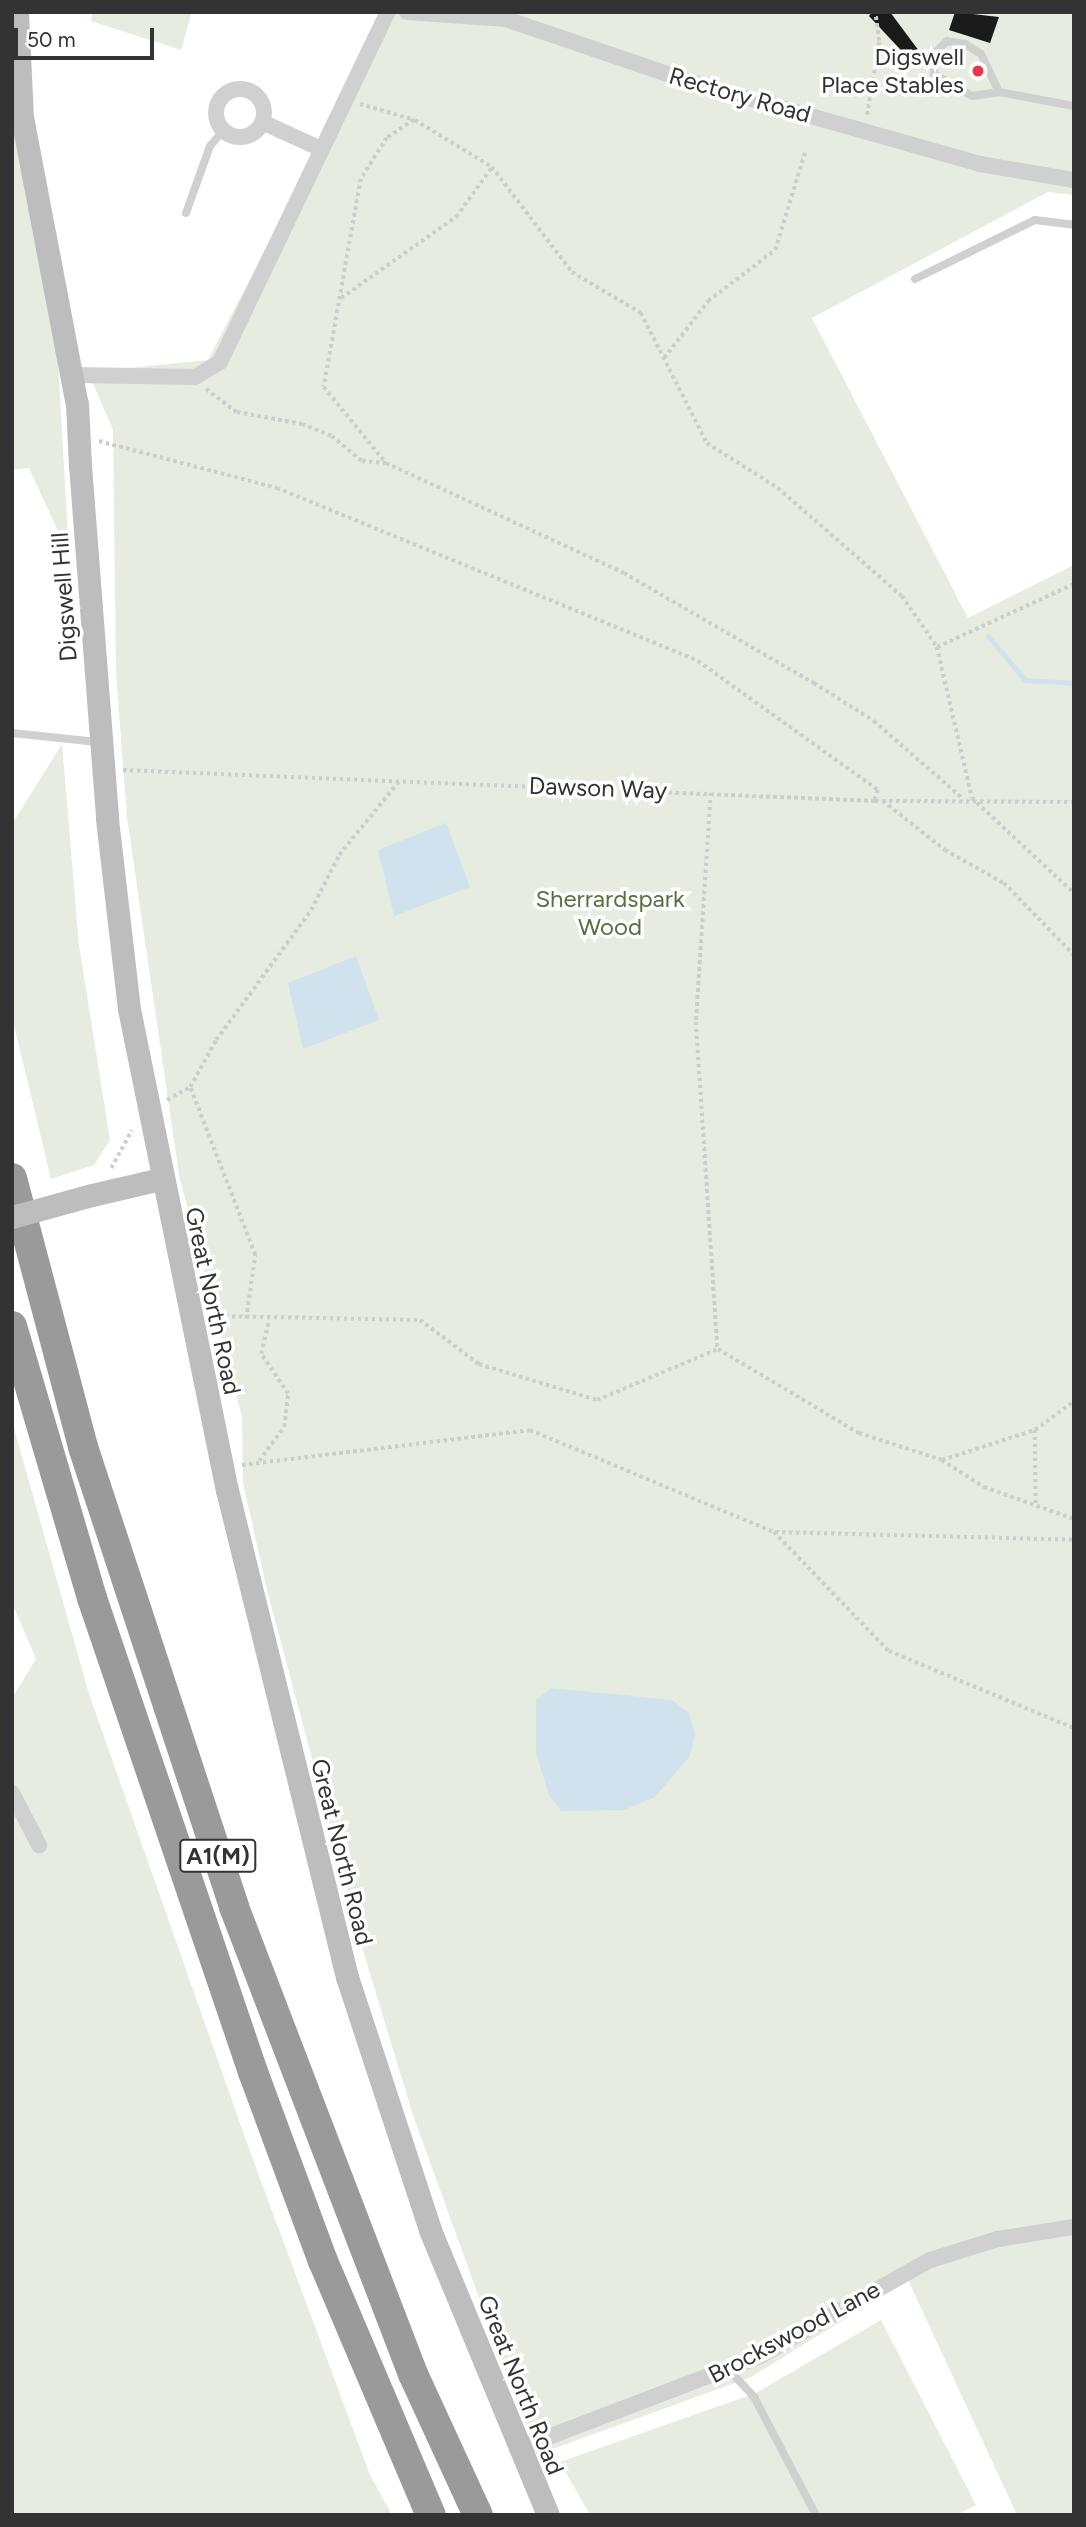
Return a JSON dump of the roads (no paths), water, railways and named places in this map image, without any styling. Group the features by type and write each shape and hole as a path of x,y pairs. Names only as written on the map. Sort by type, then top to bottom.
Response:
{"highway":[{"name":"A1(M)","path":"12,1178 83,1447 234,1907 408,2362 478,2515"},
{"name":"A1(M)","path":"12,1326 92,1598 253,2072 323,2261 431,2515"}],"main road":[{"name":"Digswell Hill","path":"18,12 22,117 74,375 102,743 129,1009 160,1179"},
{"path":"12,1217 160,1179"},
{"name":"Great North Road","path":"160,1179 275,1701 347,1977 430,2231 517,2449 548,2515"}],"street":[{"path":"74,375 195,377 220,362 388,12"},
{"name":"Rectory Road","path":"407,12 506,19 694,83 980,163 1074,180"},
{"path":"236,89 260,100 262,122 248,135 224,131 217,104 236,89"},
{"path":"262,122 321,149"},
{"path":"12,1793 39,1845"},
{"name":"Brockswood Lane","path":"517,2449 729,2370 930,2260 998,2239 1074,2227"}],"lane":[{"path":"999,92 981,54 965,44 947,41 934,54 934,74 950,88 972,96 999,92 1074,106"},
{"path":"187,213 210,146 224,131"},
{"path":"915,279 1035,219 1074,225"},
{"path":"12,733 102,743"},
{"path":"729,2370 754,2397 817,2515"}],"water":[{"path":"446,823 470,887 394,916 378,850"},
{"path":"356,956 379,1020 303,1049 288,983"},
{"path":"551,1688 672,1700 689,1713 695,1733 690,1756 655,1797 624,1810 561,1811 549,1795 536,1753 536,1700"}],"waterway":[{"path":"988,636 1025,680 1074,683"}],"place":[{"name":"Digswell Place Stables","path":"978,71"}],"park label":[{"name":"Sherrardspark Wood","path":"610,913"}]}
